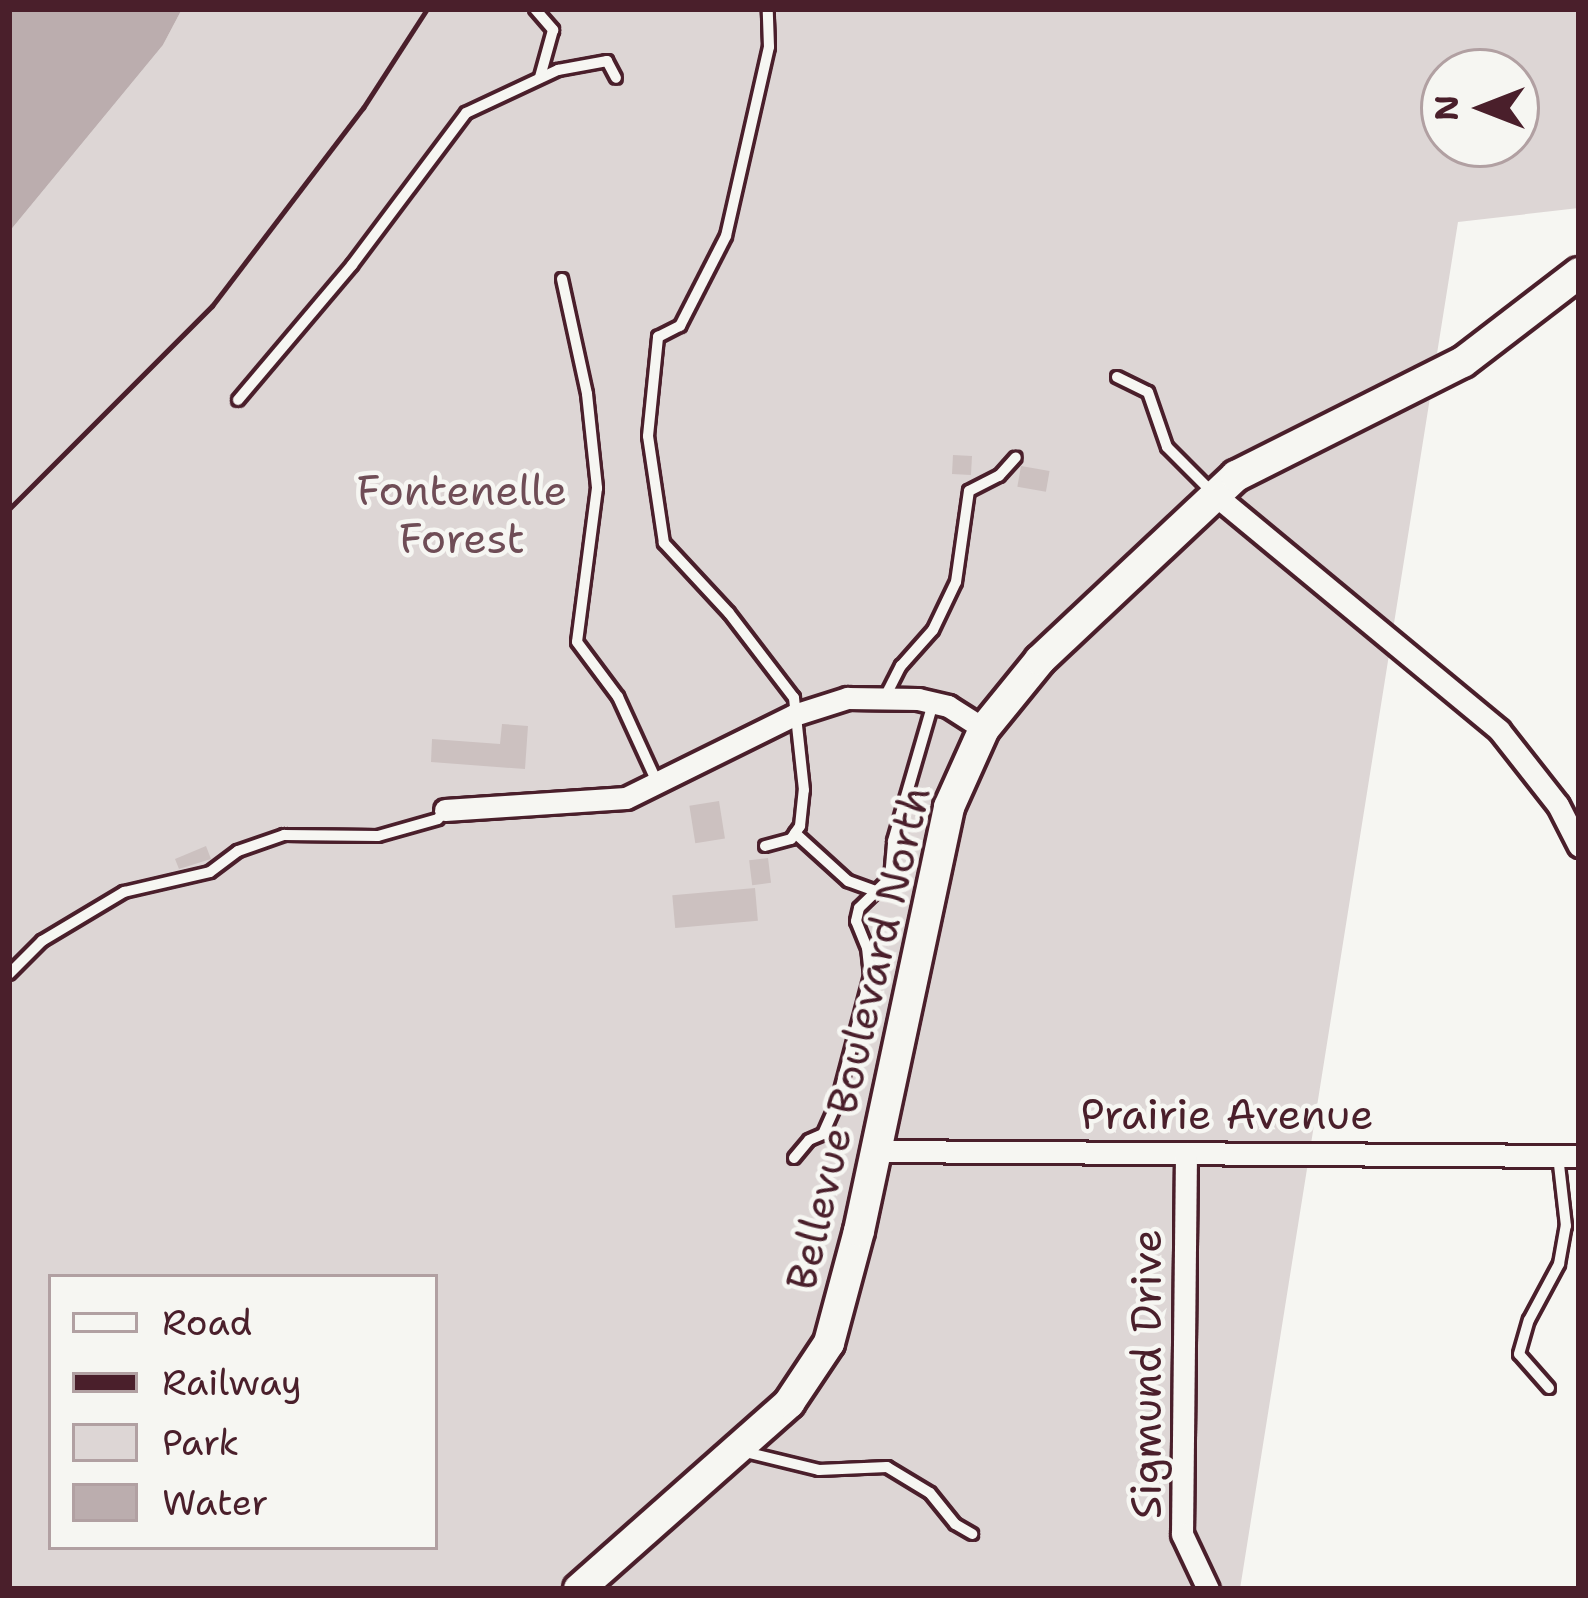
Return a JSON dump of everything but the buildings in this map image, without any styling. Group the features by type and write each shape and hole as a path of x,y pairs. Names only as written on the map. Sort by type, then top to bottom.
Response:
{"main road":[{"name":"Bellevue Boulevard North","path":"579,1589 789,1403 829,1343 949,807 984,729 1040,660 1214,494 1283,448 1463,362 1514,328 1579,273"}],"street":[{"path":"1214,494 1499,730 1558,805 1579,846"},
{"path":"445,810 626,798 794,716 847,698 886,694 934,703 984,729"},
{"name":"Prairie Avenue","path":"875,1151 1569,1156"},
{"name":"Sigmund Drive","path":"1186,1153 1182,1534 1208,1589"}],"lane":[{"path":"536,9 553,30 540,77"},
{"path":"768,9 769,47 726,236 680,326 658,337 648,436 664,543 729,613 794,698 804,790 795,833"},
{"path":"238,400 352,265 466,113 540,77 607,62 616,78"},
{"path":"562,279 587,394 597,488 577,642 618,697 658,785"},
{"path":"1117,377 1148,392 1167,447 1214,494"},
{"path":"886,694 901,666 933,631 956,582 969,490 999,476 1016,457"},
{"path":"794,1158 808,1141 823,1134 837,1102 870,976 867,948 856,921 859,908 890,878 893,841 934,703"},
{"path":"9,974 42,941 124,892 210,872 238,850 284,835 378,836 438,819 445,810"},
{"path":"795,833 848,881 876,891"},
{"path":"765,846 795,833"},
{"path":"1549,1388 1520,1354 1529,1320 1559,1264 1569,1156"},
{"path":"738,1450 819,1470 887,1467 930,1493 955,1524 971,1534"}],"green space":[{"name":"Fontenelle Forest","path":"182,9 1579,9 1579,208 1458,222 1240,1589 9,1589 9,232 163,45"}],"water":[{"path":"9,9 182,9 163,45 9,232"}],"railway":[{"path":"9,509 212,306 363,108 427,9"}]}
